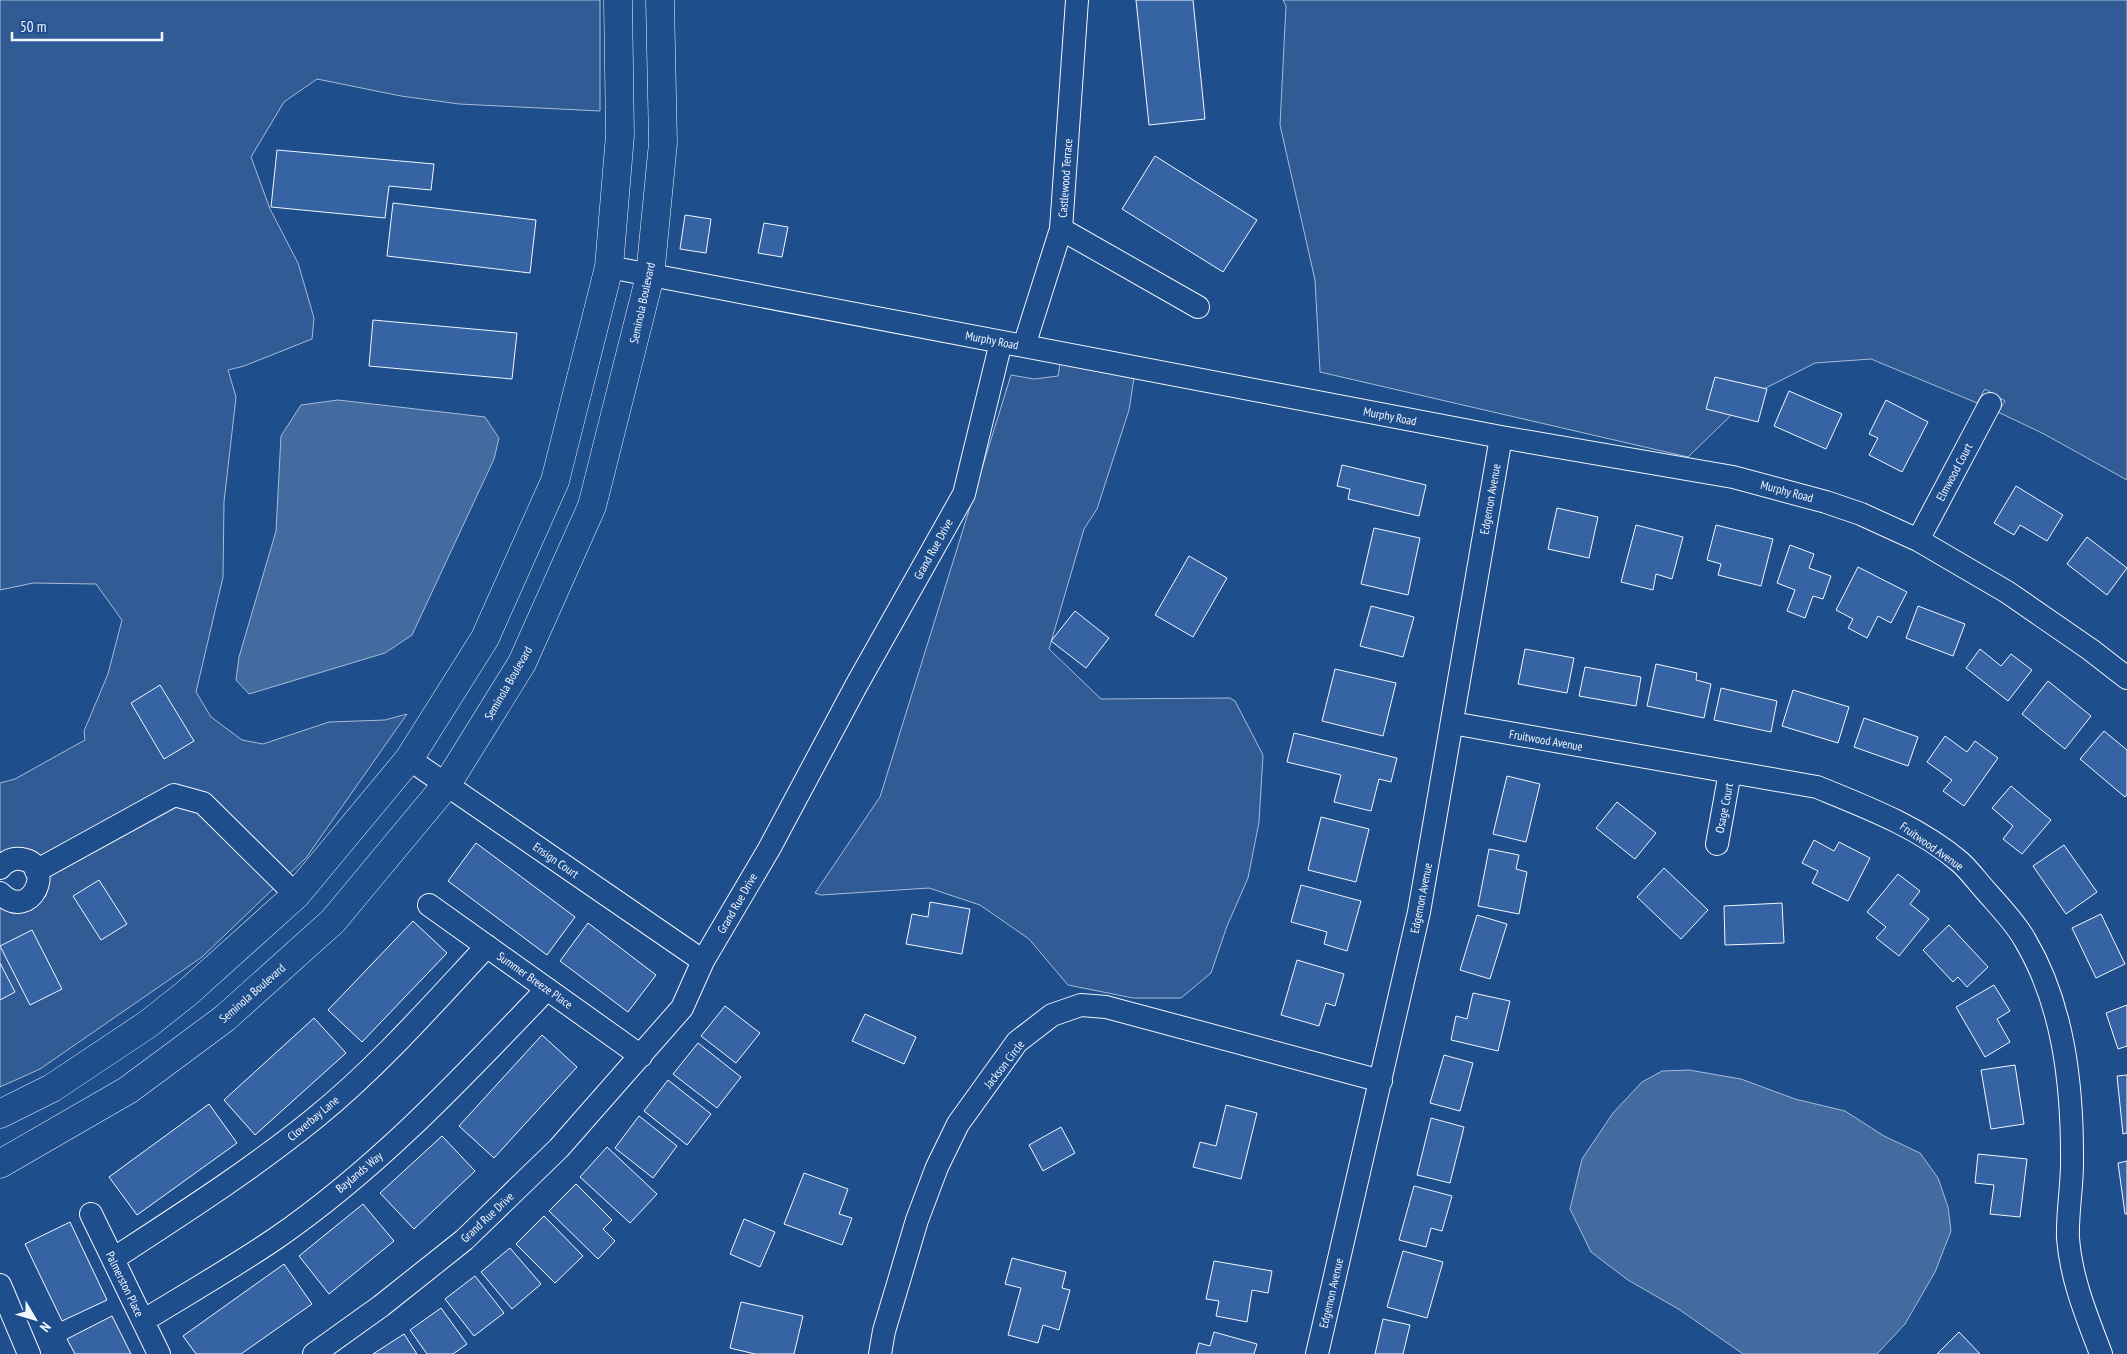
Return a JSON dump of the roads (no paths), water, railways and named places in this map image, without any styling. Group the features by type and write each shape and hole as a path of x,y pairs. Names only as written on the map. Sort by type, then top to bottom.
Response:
{"main road":[{"path":"0,1114 52,1088 148,1024 188,993 296,896 409,759 485,638 555,481 608,266 620,135 618,0"},
{"name":"Seminola Boulevard","path":"0,1164 128,1090 225,1018 334,921 447,784 522,663 592,506 650,276 663,143 660,0"}],"street":[{"name":"Castlewood Terrace","path":"1077,0 1061,229 1198,307"},
{"path":"1024,346 1061,229"},
{"name":"Murphy Road","path":"608,266 650,276 1501,438 1733,477 1826,502 1861,514 1918,540 2007,592 2091,650 2127,678"},
{"name":"Grand Rue Drive","path":"314,1354 381,1306 464,1240 559,1148 682,1008 703,961 768,849 851,695 964,494 1001,342"},
{"name":"Elmwood Court","path":"1918,540 1990,404"},
{"name":"Edgemon Avenue","path":"1317,1354 1419,912 1501,438"},
{"name":"Fruitwood Avenue","path":"1452,723 1817,787 1869,808 1911,829 1960,862 2004,912 2025,940 2052,1000 2064,1050 2069,1090 2072,1155 2068,1238 2078,1296 2101,1354"},
{"name":"Ensign Court","path":"409,759 703,961"},
{"name":"Osage Court","path":"1717,844 1730,772"},
{"path":"36,871 174,795 203,803 296,896"},
{"path":"0,868 7,862 20,859 27,861 36,871 38,884 31,896 18,902 11,901 0,893"},
{"name":"Summer Breeze Place","path":"429,905 641,1056"},
{"name":"Cloverbay Lane","path":"113,1259 234,1181 316,1117 394,1046 487,946"},
{"name":"Baylands Way","path":"143,1321 275,1239 359,1174 438,1103 547,989"},
{"name":"Jackson Circle","path":"880,1354 884,1331 917,1220 937,1167 958,1124 1017,1042 1052,1016 1081,1005 1106,1007 1381,1081"},
{"name":"Palmerston Place","path":"91,1214 159,1354"},
{"path":"0,1285 29,1354"}]}
